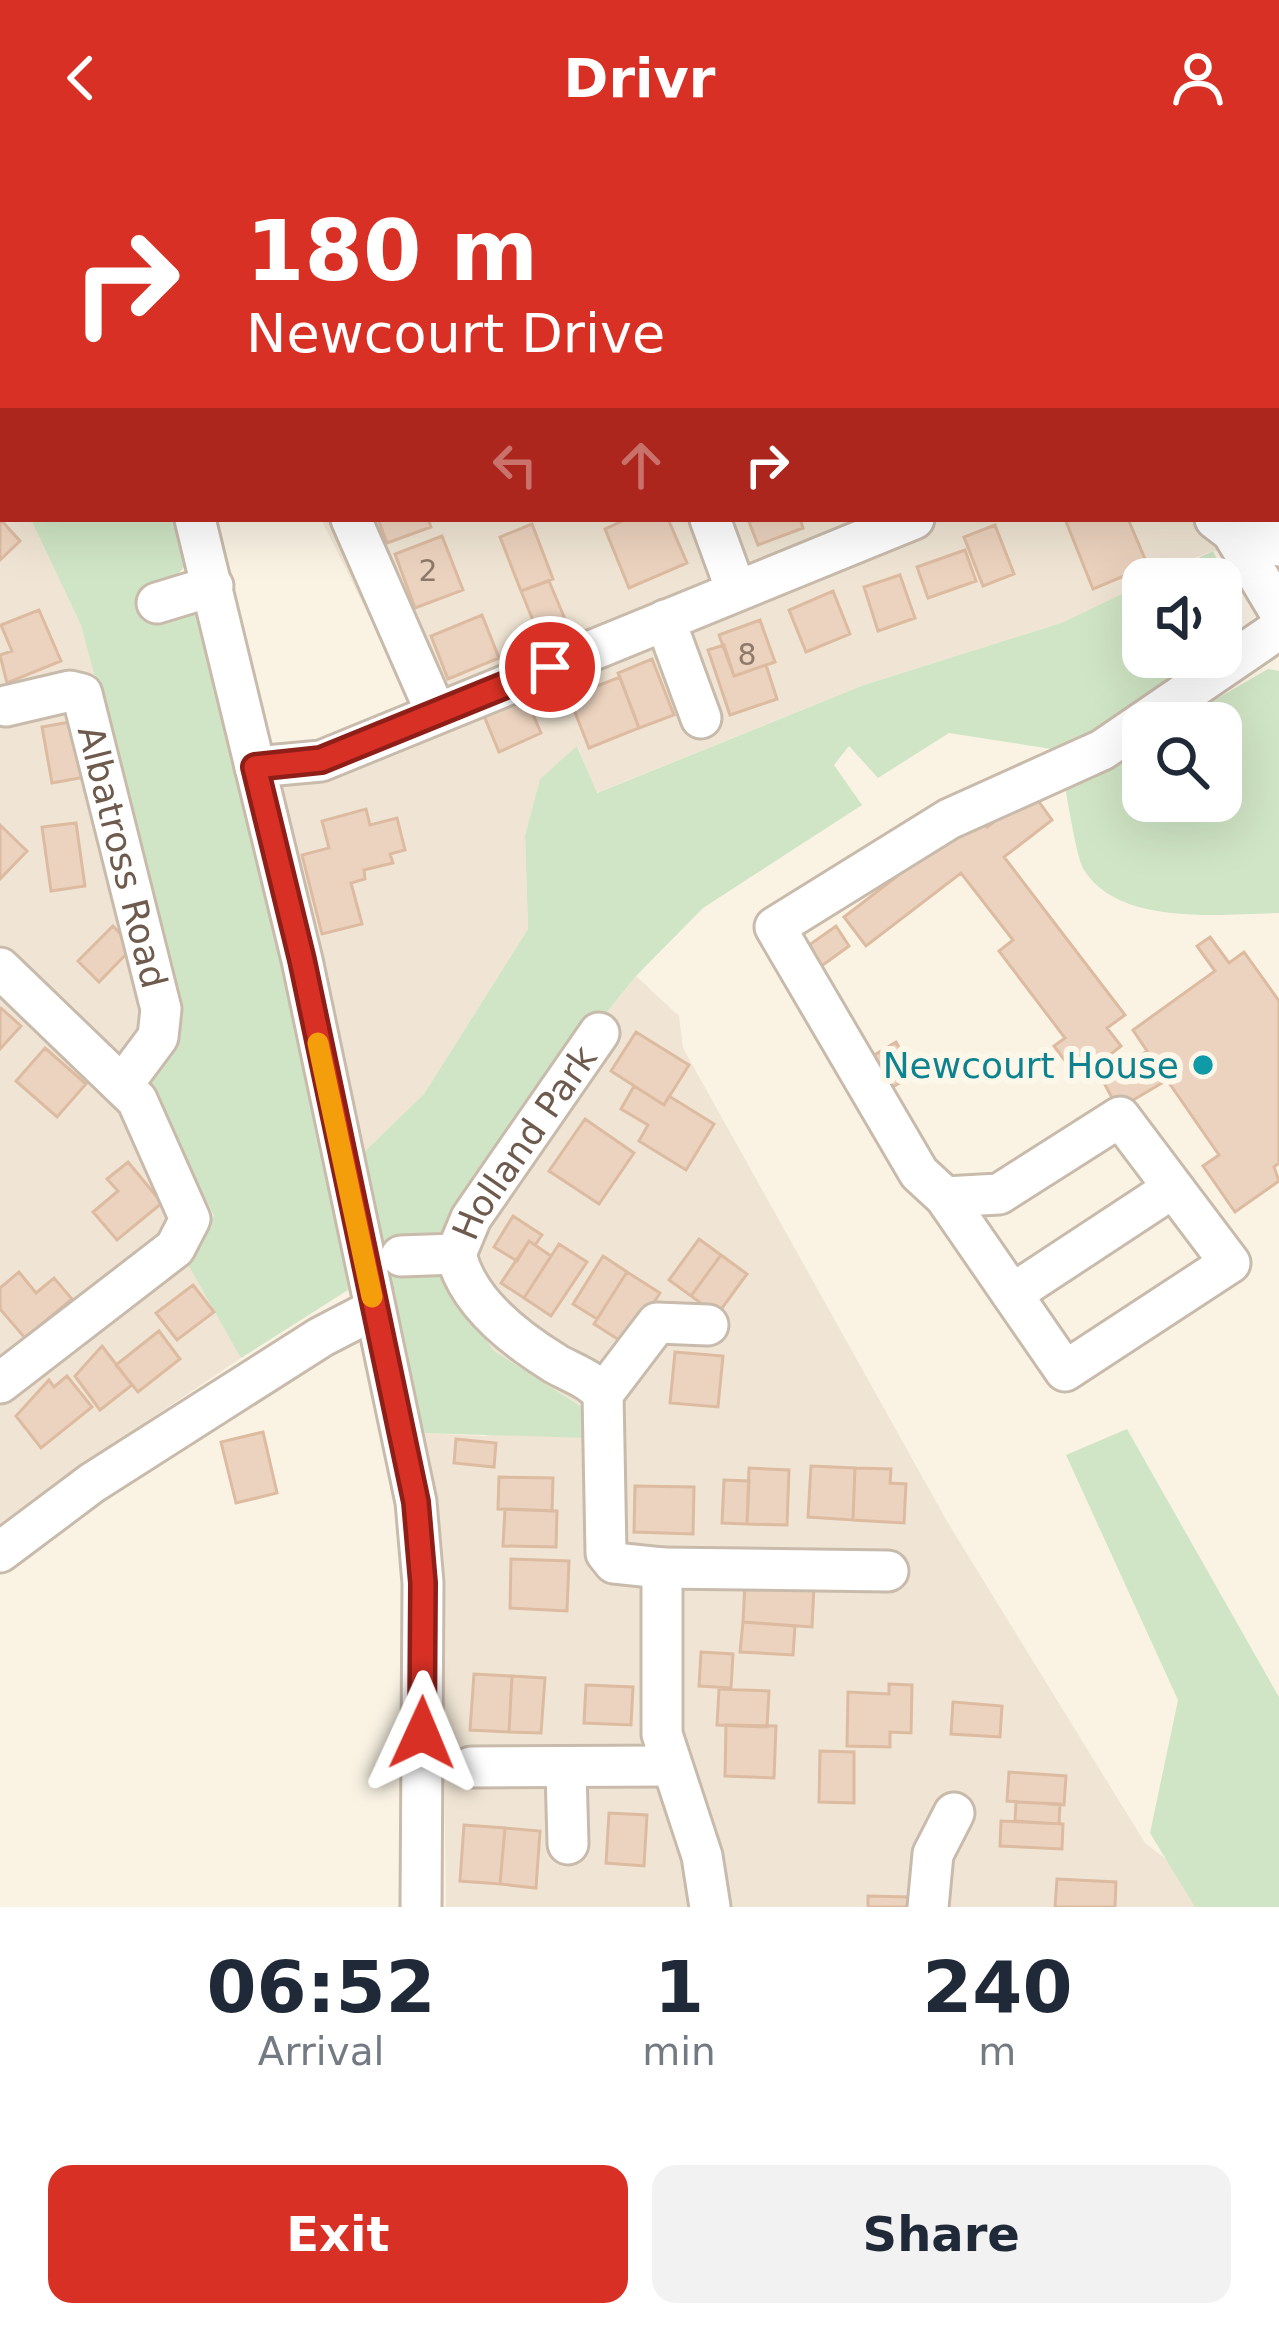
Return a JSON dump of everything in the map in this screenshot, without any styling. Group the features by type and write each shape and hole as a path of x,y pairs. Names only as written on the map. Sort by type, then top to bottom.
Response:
{"street":[{"path":"352,522 436,713"},
{"path":"711,522 736,590"},
{"path":"255,767 321,760 906,522"},
{"path":"1224,525 1269,538 1279,546"},
{"path":"1224,525 1279,611"},
{"path":"158,603 204,552"},
{"path":"204,552 375,1309 419,1526 421,1907"},
{"path":"665,620 700,718"},
{"path":"945,1197 999,1194 1120,1117 1170,1190 1230,1263 1065,1372 945,1197 919,1173 775,927 949,819 1102,750 1279,629"},
{"name":"Albatross Road","path":"5,706 70,691 82,694 161,1009 158,1037 123,1084"},
{"path":"0,968 137,1100 188,1208 187,1233 175,1248 4,1373"},
{"name":"Holland Park","path":"599,1034 471,1218 456,1254 461,1277 490,1312 521,1339 603,1394"},
{"path":"1012,1294 1170,1190"},
{"name":"Holland Park","path":"401,1256 456,1254"},
{"path":"0,1552 92,1483 321,1337 375,1309"},
{"path":"708,1325 656,1323 603,1394 607,1553 614,1563 887,1571"},
{"path":"662,1568 662,1734 703,1856 710,1907"},
{"path":"471,1768 669,1766"},
{"path":"566,1769 568,1844"},
{"path":"928,1907 933,1854 954,1813"}],"shaded area":[{"path":"0,522 34,522 81,625 110,735 175,1141 214,1217 230,1333 241,1358 125,1436 0,1536"},
{"path":"322,522 1279,522 1279,545 1212,551 1195,558 1122,558 1122,594 1061,623 864,685 596,793 578,747 525,836 528,929 424,1094 363,1153 275,787 428,735"},
{"path":"636,976 679,1016 683,1048 948,1523 1145,1843 1187,1875 1195,1907 446,1907 441,1529 420,1433 485,1436 588,1411 493,1350 450,1287 382,1278 378,1250 443,1237 508,1134"}],"green space":[{"path":"32,522 184,522 189,562 172,580 179,605 206,619 318,1112 348,1290 241,1358 186,1261 214,1216 153,1092 110,735 81,625"},
{"path":"1122,594 1122,678 1167,678 1181,702 1122,702 1122,822 1242,822 1242,702 1211,702 1268,669 1279,671 1279,913 1173,913 1122,901 1100,888 1081,862 1058,750 949,733 878,778 849,746 834,765 862,805 703,908 636,976 508,1134 443,1237 378,1250 363,1153 424,1094 528,929 525,836 540,779 577,746 597,793 864,685 1061,623"},
{"path":"440,1272 493,1350 588,1411 589,1438 420,1433 382,1278"},
{"path":"1127,1429 1279,1697 1279,1907 1195,1907 1150,1833 1178,1700 1066,1455"}],"building":[{"path":"0,522 3,522 20,541 0,560"},
{"path":"379,522 429,522 431,527 387,543"},
{"path":"620,522 669,522 687,563 629,588 605,529"},
{"path":"749,522 801,522 803,528 758,545"},
{"path":"1066,522 1129,522 1145,558 1122,558 1122,577 1093,589"},
{"path":"532,524 553,579 521,591 500,537"},
{"path":"995,525 1014,574 983,586 964,537"},
{"path":"442,536 463,590 415,608 395,554"},
{"path":"965,550 976,581 928,598 917,567"},
{"path":"900,575 915,618 878,631 864,587"},
{"path":"549,581 569,629 541,640 521,591"},
{"path":"833,591 850,634 806,652 789,610"},
{"path":"39,610 61,661 7,683 0,655 12,651 1,625"},
{"path":"482,615 499,658 448,679 431,636"},
{"path":"760,620 775,662 734,676 719,635"},
{"path":"724,645 734,676 766,665 777,699 730,715 708,650"},
{"path":"652,659 674,715 639,728 618,673"},
{"path":"620,677 639,728 589,748 569,697"},
{"path":"526,698 541,733 499,752 484,716"},
{"path":"75,721 85,777 52,783 42,727"},
{"name":"Newcourt House","path":"1032,792 1052,820 1004,857 1125,1015 1107,1028 1121,1046 1091,1070 1080,1056 1068,1065 1054,1046 1065,1038 999,951 1013,940 961,873 866,946 844,917 978,814 987,827"},
{"path":"366,809 370,825 397,818 405,850 390,854 393,863 364,870 365,879 351,883 362,924 322,934 302,855 329,848 322,821"},
{"path":"76,823 85,886 51,891 42,827"},
{"path":"0,825 27,851 0,879"},
{"path":"113,926 133,947 99,982 78,961"},
{"path":"836,926 849,946 816,970 802,950"},
{"name":"Newcourt House","path":"1210,937 1229,963 1244,952 1279,1001 1279,1163 1274,1167 1279,1181 1235,1212 1203,1166 1219,1155 1167,1080 1118,1109 1104,1083 1147,1051 1133,1030 1215,971 1197,946"},
{"path":"0,1008 21,1026 0,1049"},
{"path":"636,1032 689,1065 664,1105 611,1071"},
{"path":"896,1042 914,1075 889,1089 871,1057"},
{"path":"45,1048 86,1084 57,1117 16,1081"},
{"path":"634,1086 664,1105 669,1096 714,1124 686,1170 639,1141 648,1125 621,1109"},
{"path":"585,1119 634,1153 599,1204 549,1171"},
{"path":"128,1162 162,1203 117,1240 93,1212 118,1191 107,1179"},
{"path":"513,1216 542,1235 535,1245 529,1241 517,1261 494,1247"},
{"path":"699,1239 721,1255 691,1296 669,1280"},
{"path":"529,1241 551,1256 524,1298 501,1283"},
{"path":"559,1244 587,1262 551,1316 524,1298"},
{"path":"721,1255 747,1274 717,1315 691,1296"},
{"path":"603,1256 627,1272 597,1319 573,1304"},
{"path":"19,1272 36,1293 54,1278 72,1299 25,1338 0,1309 0,1288"},
{"path":"627,1272 660,1293 627,1345 594,1324"},
{"path":"193,1285 214,1312 177,1340 156,1313"},
{"path":"159,1331 180,1359 138,1392 116,1365"},
{"path":"102,1346 132,1385 100,1410 75,1376"},
{"path":"675,1352 723,1356 718,1407 670,1403"},
{"path":"67,1376 92,1407 41,1448 16,1416 49,1380 54,1387"},
{"path":"263,1432 277,1493 236,1503 221,1442"},
{"path":"456,1439 496,1443 494,1467 454,1463"},
{"path":"811,1466 855,1468 853,1520 808,1517"},
{"path":"749,1468 789,1470 787,1525 747,1524"},
{"path":"855,1468 891,1469 890,1483 906,1484 904,1523 853,1520"},
{"path":"499,1477 553,1478 552,1511 498,1509"},
{"path":"724,1480 749,1481 747,1524 722,1523"},
{"path":"635,1486 694,1487 693,1534 634,1532"},
{"path":"505,1509 557,1511 556,1547 503,1546"},
{"path":"511,1559 569,1561 567,1611 510,1608"},
{"path":"745,1582 814,1586 812,1627 743,1622"},
{"path":"743,1622 795,1626 793,1655 740,1652"},
{"path":"701,1652 733,1654 731,1688 699,1686"},
{"path":"474,1674 512,1676 509,1732 470,1730"},
{"path":"512,1676 545,1678 541,1733 509,1732"},
{"path":"889,1684 912,1685 911,1733 890,1732 890,1747 847,1746 848,1692 889,1694"},
{"path":"586,1685 633,1687 631,1725 584,1723"},
{"path":"719,1689 769,1691 767,1727 717,1725"},
{"path":"953,1702 1002,1706 1000,1737 951,1734"},
{"path":"726,1725 776,1726 774,1778 725,1776"},
{"path":"820,1751 854,1752 854,1803 819,1802"},
{"path":"1009,1772 1066,1776 1064,1805 1007,1801"},
{"path":"1016,1802 1060,1804 1059,1824 1015,1821"},
{"path":"609,1813 647,1815 644,1866 606,1863"},
{"path":"1001,1821 1063,1824 1062,1849 1000,1846"},
{"path":"464,1825 505,1828 500,1884 460,1881"},
{"path":"505,1828 540,1831 536,1888 500,1884"},
{"path":"1057,1879 1116,1882 1115,1907 1055,1907"},
{"path":"868,1896 909,1897 909,1907 868,1907"}],"slow traffic":[{"path":"318,1043 372,1297"}],"place":[{"name":"Newcourt House","path":"1203,1065"}],"route":[{"path":"422,1733 423,1583 416,1502 340,1162 302,960 255,767 321,760 550,667"}]}
